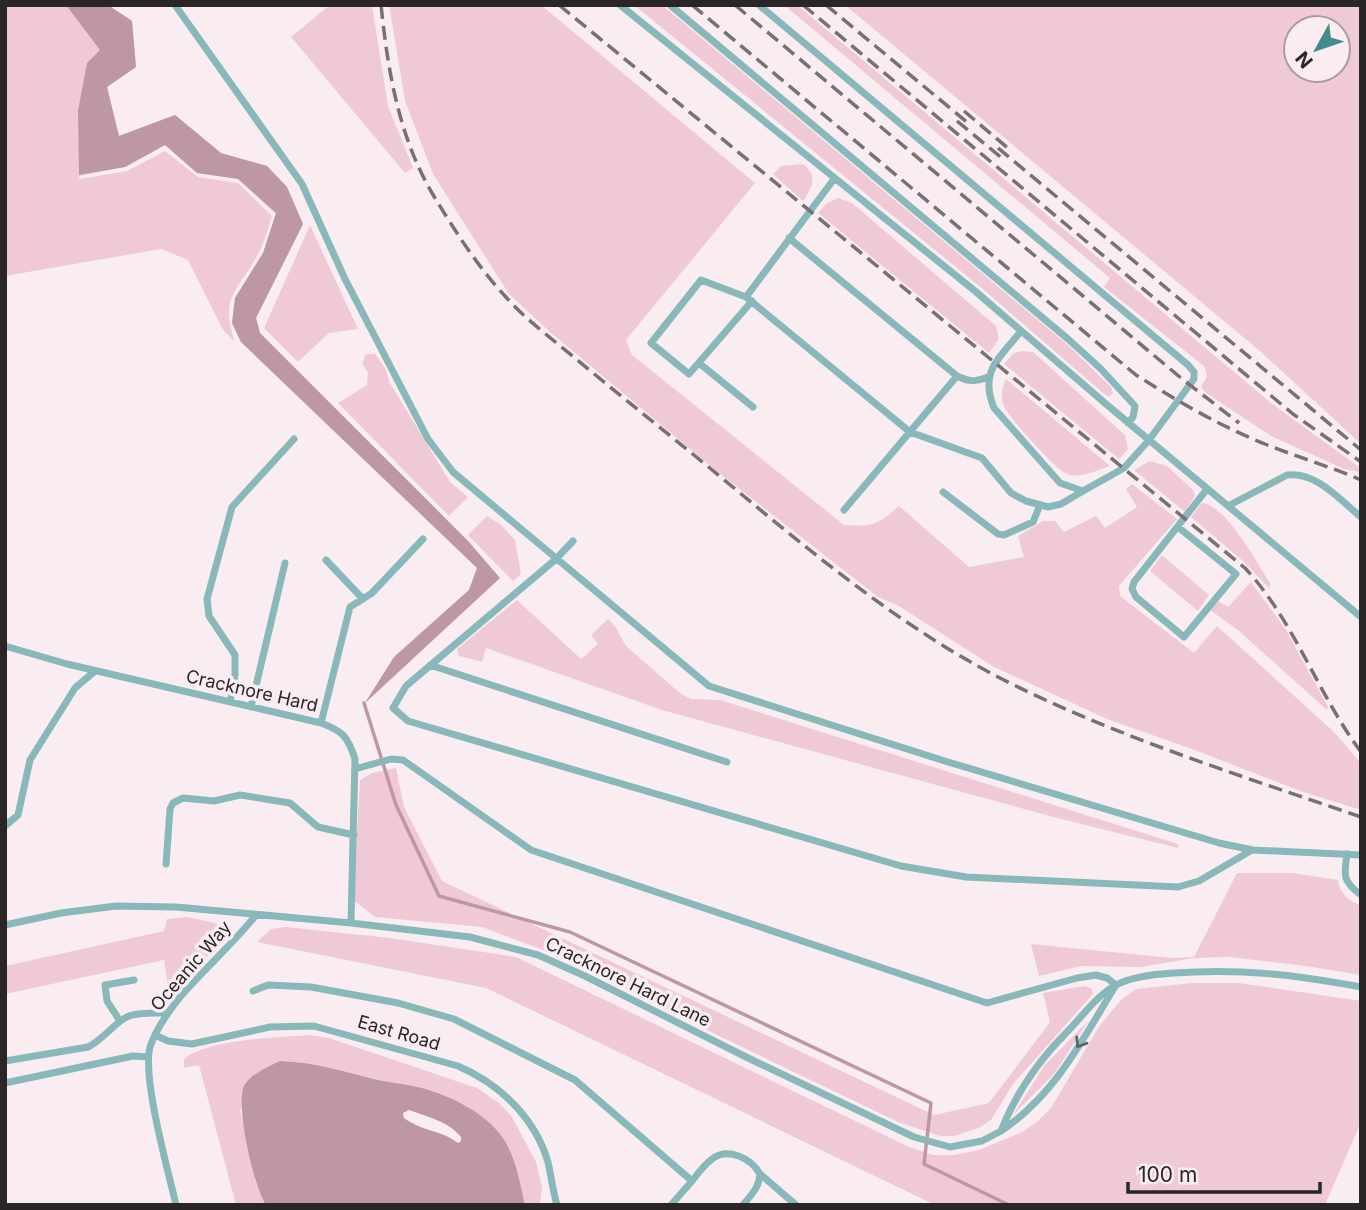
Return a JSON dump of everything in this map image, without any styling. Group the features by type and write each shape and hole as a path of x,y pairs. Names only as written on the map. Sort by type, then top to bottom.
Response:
{"lane":[{"path":"175,5 302,184 345,279 428,439 453,472 709,685 1124,816 1219,843 1253,850 1361,855"},
{"path":"620,5 1021,331 1361,617"},
{"path":"670,5 1076,346 1135,406 1128,423"},
{"path":"759,5 1188,365 1194,372 1191,386 1124,468 1061,504 1048,507 1026,501 1012,493 982,458 910,432 749,299 701,280 651,343 690,374 749,299 834,179"},
{"path":"789,239 957,376 969,382 988,377 1021,331"},
{"path":"699,363 753,407"},
{"path":"844,510 957,376"},
{"path":"988,377 988,393 995,408 1060,483 1083,491"},
{"path":"230,702 235,675 235,655 209,616 207,599 232,506 295,439"},
{"path":"1228,506 1287,475 1298,473 1325,487 1361,517"},
{"path":"1178,527 1236,574 1184,636 1136,597 1132,589 1134,582 1207,489"},
{"path":"943,492 998,534 1004,535 1028,526 1040,505"},
{"path":"321,723 350,607 372,593 423,539"},
{"path":"573,541 556,559 406,686 393,708 408,721 901,866 966,877 1178,887 1199,881 1253,850"},
{"path":"326,560 363,599"},
{"path":"251,707 285,563"},
{"name":"Cracknore Hard","path":"5,646 95,671 321,723 337,729 349,741 355,758 351,923"},
{"path":"430,666 727,762"},
{"path":"5,826 18,815 30,760 75,688 95,671"},
{"path":"355,769 391,759 403,760 531,850 987,1003 1096,975 1107,978 1116,985"},
{"path":"166,864 170,809 173,803 183,798 214,801 240,795 281,801 290,803 317,827 354,835"},
{"path":"1347,854 1344,876 1350,887 1361,895"},
{"name":"Cracknore Hard Lane","path":"5,925 61,913 116,906 176,906 470,937 538,955 783,1075 932,1143 950,1147 982,1141 1021,1117 1058,1079 1116,985"},
{"name":"Oceanic Way","path":"176,1205 149,1077 148,1057 155,1035 169,1013 256,915"},
{"path":"1002,1131 1011,1105 1032,1070 1077,1021 1116,985 1156,974 1235,971 1278,973 1361,987"},
{"path":"120,1021 107,1002 105,985 134,980"},
{"path":"253,990 268,985 311,987 398,1003 454,1018 575,1080 692,1181"},
{"path":"5,1061 88,1046 99,1041 129,1016 169,1013"},
{"name":"East Road","path":"155,1035 168,1041 192,1044 270,1027 314,1026 458,1066 496,1088 515,1105 530,1124 547,1161 556,1205"},
{"path":"5,1083 133,1056 148,1057"},
{"path":"671,1205 709,1161 720,1155 737,1155 749,1161 796,1205"},
{"path":"743,1205 756,1189 760,1174"}],"shaded area":[{"path":"5,5 108,5 132,21 136,67 107,87 119,136 175,115 221,153 267,166 287,187 303,224 256,318 260,333 468,541 500,578 365,703 394,657 469,590 477,568 241,342 232,323 235,298 263,253 276,214 238,179 197,173 165,145 125,167 79,176 80,179 127,171 165,151 198,177 238,183 272,216 261,248 230,303 230,326 235,342 223,330 188,260 161,249 5,276"},
{"path":"66,5 108,5 132,21 136,67 107,87 119,136 175,115 221,153 267,166 287,187 303,224 256,318 260,333 468,541 500,578 365,703 394,657 469,590 477,568 241,342 232,323 235,298 263,253 276,213 238,179 197,173 165,145 125,167 79,175 78,111 87,63 100,50"},
{"path":"330,5 372,5 388,106 413,168 405,173 291,37"},
{"path":"389,5 541,5 755,183 626,340 632,355 844,525 862,526 874,523 899,506 969,567 1024,557 1018,536 1043,521 1055,521 1064,532 1096,516 1105,528 1137,507 1126,489 1132,484 1177,519 1119,586 1120,596 1194,653 1217,626 1333,731 1361,763 1361,810 1300,791 1107,719 994,667 899,606 878,597 714,469 550,332 509,294 433,174 405,101"},
{"path":"634,5 662,5 1070,347 1111,387 1113,393 1109,397 1103,393 984,290"},
{"path":"784,5 797,5 1271,403 1359,467 1359,472 1344,469 1271,436 1206,393 1201,387 1207,376 1204,366 1104,287 1110,278"},
{"path":"845,5 1361,5 1361,444 1261,352"},
{"path":"803,164 811,173 812,182 803,201 773,174 781,166"},
{"path":"838,198 852,203 996,326 999,339 989,353 818,213 827,203"},
{"path":"310,225 358,329 329,333 298,362 264,328"},
{"path":"1033,352 1125,435 1128,449 1119,459 1004,364 1014,353"},
{"path":"366,354 375,354 385,368 390,383 450,482 468,497 449,516 338,403 367,385 368,373 362,363"},
{"path":"1006,379 1110,466 1078,475 1067,474 1061,470 1033,443 1004,406 1002,395"},
{"path":"1150,461 1167,466 1193,490 1195,495 1185,512 1134,470"},
{"path":"1202,503 1221,513 1230,524 1270,583 1270,589 1243,561 1191,517"},
{"path":"487,516 501,525 515,540 521,574 513,581 468,535"},
{"path":"1162,555 1209,595 1198,611 1150,571"},
{"path":"1251,582 1286,630 1328,707 1327,710 1239,631 1210,610 1218,601 1228,607"},
{"path":"517,600 581,659 598,644 591,635 608,619 626,646 681,694 691,699 720,700 1178,844 1178,848 1046,815 662,710 486,648 482,662 459,656 457,649"},
{"path":"396,768 404,807 442,881 934,1115 989,1103 1050,1022 1043,993 1084,986 1091,988 1093,994 1013,1084 991,1120 979,1128 954,1136 940,1136 898,1122 719,1036 578,963 482,927 375,917 353,900 360,780 372,773"},
{"path":"1237,873 1292,873 1338,880 1345,896 1361,905 1361,975 1229,957 1194,958 1141,967 1081,966 1039,976 1031,944 1172,958 1194,957"},
{"path":"187,917 219,924 224,928 217,947 169,994 164,960 5,994 5,966 164,931 167,919"},
{"path":"286,927 390,938 516,957 909,1147 933,1155 953,1155 979,1150 1022,1132 1038,1121 1051,1108 1100,1025 1122,999 1136,989 1192,983 1239,983 1361,1001 1361,1122 1325,1205 935,1205 486,988 257,942 271,929"},
{"path":"1089,1020 1054,1074 1013,1115 1044,1066"},
{"path":"308,1035 329,1038 477,1088 499,1103 512,1117 536,1162 542,1187 540,1205 525,1205 517,1170 507,1145 496,1129 478,1113 422,1088 318,1065 280,1061 240,1110 256,1181 266,1205 236,1205 199,1065 184,1068 184,1059 195,1052 226,1043"},
{"path":"280,1061 316,1065 433,1091 478,1113 496,1129 507,1145 517,1170 525,1205 266,1205 256,1182 247,1146 242,1096 244,1086 250,1078","holes":["409,1110 450,1127 461,1137 461,1141 458,1143 404,1118 403,1113"]}],"waterway":[{"path":"364,703 396,805 439,896 570,932 931,1103 924,1164 1009,1205"}],"railway":[{"path":"381,5 397,104 412,152 423,176 485,273 513,304 548,336 854,584 893,613 974,664 1100,724 1361,817"},
{"path":"559,5 1245,568 1278,611 1331,706 1361,752"},
{"path":"692,5 1136,375 1183,404 1232,429 1361,480"},
{"path":"735,5 1181,378 1239,423"},
{"path":"803,5 1293,414 1361,462"},
{"path":"826,5 968,123"},
{"path":"964,111 1009,149"},
{"path":"957,121 1003,159"},
{"path":"998,148 1361,450"}]}
